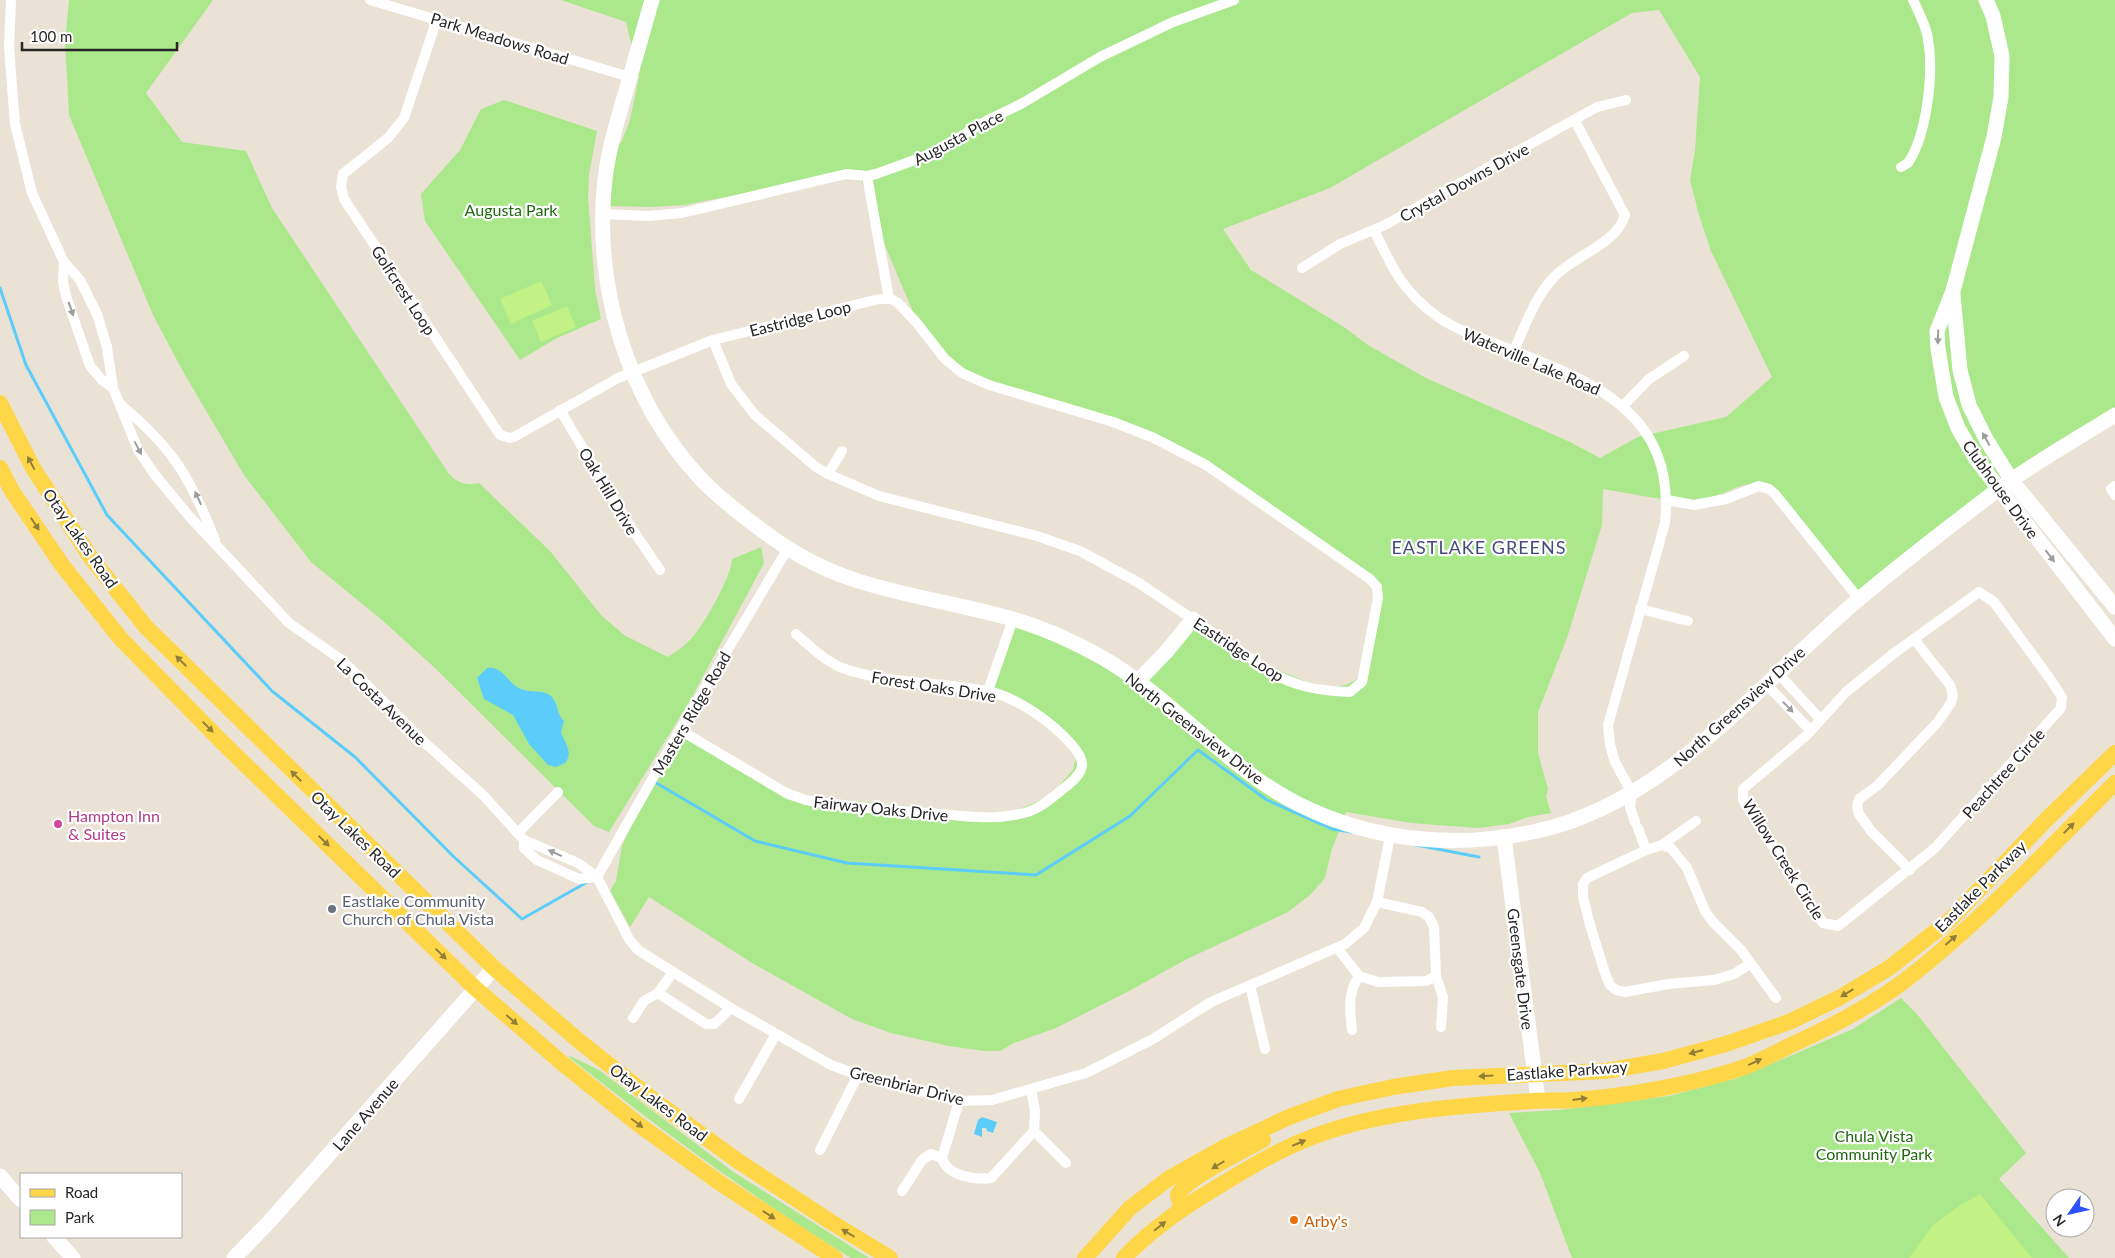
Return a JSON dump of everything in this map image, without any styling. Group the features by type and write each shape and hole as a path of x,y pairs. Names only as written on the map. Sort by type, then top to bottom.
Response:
{"main road":[{"name":"Otay Lakes Road","path":"0,403 33,468 91,558 146,627 494,968 579,1041 655,1101 754,1172 830,1222 890,1258"},
{"name":"Otay Lakes Road","path":"0,468 12,491 62,565 121,639 222,742 476,988 562,1063 638,1124 720,1183 835,1258"},
{"name":"Eastlake Parkway","path":"1085,1258 1130,1208 1168,1179 1225,1146 1289,1117 1338,1099 1393,1087 1453,1078 1605,1070 1663,1061 1726,1044 1789,1022 1839,998 1889,968 1950,920 2045,821 2115,753"},
{"name":"Eastlake Parkway","path":"1124,1258 1182,1209 1263,1158 1316,1135 1363,1122 1432,1110 1538,1100 1574,1100 1703,1079 1745,1067 1821,1031 1900,983 1982,914 2115,783"},
{"path":"1900,983 1902,974 1923,954 1924,941"},
{"path":"1182,1209 1178,1195 1185,1186 1215,1166 1283,1129 1304,1112"}],"street":[{"name":"La Costa Avenue","path":"11,0 9,48 15,124 32,192 64,262 80,280 97,314 107,348 113,388 138,450 155,475 189,516 290,623 343,661 425,743 482,794 521,836 578,863 596,877"},
{"name":"Park Meadows Road","path":"370,0 630,77"},
{"name":"North Greensview Drive","path":"652,0 611,140 605,175 602,214 603,249 612,307 632,372 657,422 700,478 732,507 787,550 813,563 853,579 886,589 1013,619 1047,631 1100,656 1138,681 1259,781 1322,815 1354,827 1390,836 1466,841 1504,837 1543,830 1598,810 1632,793 1683,759 1859,599 1998,490 2115,415"},
{"name":"Augusta Place","path":"602,214 648,216 682,213 846,174 867,176 931,154 1100,57 1173,22 1234,0"},
{"path":"1901,167 1908,163 1913,156 1918,141 1925,111 1929,75 1928,39 1913,0"},
{"name":"Clubhouse Drive","path":"1986,0 1993,16 2002,56 2001,98 1994,137 1953,291 1937,331 1946,397 1958,428 1976,459 1998,490 2115,639"},
{"name":"Golfcrest Loop","path":"437,19 404,118 388,138 343,174 341,187 344,199 500,435 510,438 514,437 632,372"},
{"name":"Crystal Downs Drive","path":"1302,268 1340,244 1374,230 1575,121 1597,107 1626,100"},
{"path":"1514,350 1537,301 1550,281 1566,267 1617,233 1623,223 1625,215 1575,121"},
{"path":"867,176 889,299"},
{"name":"Waterville Lake Road","path":"1374,230 1400,281 1421,304 1457,328 1514,350 1596,387 1623,406 1642,426 1655,450 1663,474 1667,500 1665,523 1608,725 1610,745 1615,762 1632,793"},
{"name":"La Costa Avenue","path":"64,262 62,281 90,366 102,380 113,388"},
{"name":"Clubhouse Drive","path":"1953,291 1960,370 1969,405 1987,442 2012,481 2115,607"},
{"name":"Eastridge Loop","path":"632,372 713,340 879,299 889,299 898,302 945,359 962,373 989,386 1113,422 1154,438 1206,465 1370,579 1376,587 1378,598 1362,682 1350,692 1305,687 1284,680 1125,574 1080,551 1037,536 879,496 828,474 816,467 755,415 731,384 713,340"},
{"path":"1623,406 1649,379 1684,356"},
{"name":"La Costa Avenue","path":"118,403 156,436 180,466 198,497 216,543"},
{"name":"Oak Hill Drive","path":"560,410 626,520 660,570"},
{"path":"828,474 842,451"},
{"path":"1667,500 1694,505 1726,499 1753,487 1759,486 1769,489 1859,599"},
{"path":"2115,486 2111,489 2115,494"},
{"name":"Masters Ridge Road","path":"596,877 680,730 787,550"},
{"name":"Willow Creek Circle","path":"1830,926 1823,923 1743,800 1743,789 1755,777 1788,753 1846,692 1979,592"},
{"name":"Peachtree Circle","path":"1830,926 1838,926 1874,895 1910,870 1934,848 2061,708 2062,697 2050,679 1994,602 1979,592"},
{"path":"1640,610 1688,621"},
{"path":"988,691 1013,619"},
{"path":"1138,681 1167,651 1193,619"},
{"name":"Forest Oaks Drive","path":"796,634 826,660 846,670 913,682 988,691 1032,710 1067,739 1079,753 1082,769"},
{"path":"1910,870 1871,831 1859,814 1857,806 1859,799 1876,786 1937,723 1951,703 1953,695 1950,685 1914,639"},
{"path":"1778,672 1820,720"},
{"path":"1766,684 1810,730"},
{"name":"Fairway Oaks Drive","path":"680,730 788,794 806,800 877,810 989,819 1009,816 1027,812 1046,802 1078,777 1082,769"},
{"path":"521,836 558,792"},
{"path":"1632,793 1630,807 1646,850"},
{"path":"1696,821 1662,844 1587,878 1583,884 1583,897 1590,925 1610,984 1616,990 1625,992 1668,984 1714,980 1734,974 1750,964"},
{"name":"Greenbriar Drive","path":"596,877 629,939 638,950 731,1008 831,1065 858,1075 958,1101 992,1100 1086,1073 1153,1039 1211,1002 1338,949 1364,928 1377,902 1390,836"},
{"name":"Greensgate Drive","path":"1504,837 1538,1100"},
{"path":"1662,844 1671,848 1687,868 1705,911 1713,922 1741,950 1776,998"},
{"path":"1377,902 1422,912 1429,917 1434,927 1436,942 1436,976 1442,997 1441,1027"},
{"path":"1338,949 1358,976 1378,982 1403,983 1426,981 1436,976"},
{"name":"Lane Avenue","path":"234,1258 269,1222 494,968"},
{"path":"633,1018 644,1001 658,993 673,972"},
{"path":"1352,1030 1349,1002 1352,986 1358,976"},
{"path":"1250,985 1264,1049"},
{"path":"658,993 706,1024 714,1024 731,1008"},
{"path":"739,1099 776,1034"},
{"path":"820,1150 858,1075"},
{"path":"902,1191 922,1160 931,1154 942,1158 948,1169 957,1174 979,1179 990,1178 1034,1131 1035,1111 1032,1089"},
{"path":"942,1158 958,1101"},
{"path":"1034,1131 1066,1163"},
{"path":"0,1176 20,1199"},
{"path":"55,1238 73,1258"}],"green space":[{"path":"69,0 213,0 146,93 182,142 246,151 272,208 449,474 462,483 479,483 550,551 601,615 624,635 668,657 686,644 700,627 722,590 731,567 732,559 761,547 764,563 691,699 609,832 594,826 435,668 382,620 311,562 244,475 185,375 153,315 69,115 65,43"},
{"path":"561,0 2115,0 2115,410 1860,600 1760,483 1745,485 1704,499 1692,500 1654,498 1603,489 1602,525 1567,638 1538,712 1538,753 1548,789 1546,797 1551,813 1528,817 1509,824 1478,828 1411,823 1346,812 1332,849 1325,878 1310,895 1288,912 1187,959 1056,1028 1014,1043 1000,1051 984,1051 949,1046 891,1033 852,1019 752,963 649,897 630,927 610,891 616,881 622,846 652,780 671,760 684,737 770,784 820,802 854,801 982,813 1015,811 1043,799 1055,790 1073,770 1076,756 1068,739 991,690 1014,613 1143,680 1192,614 1250,653 1299,679 1322,685 1343,686 1359,677 1374,593 1370,579 1155,437 984,381 957,366 918,324 886,248 858,171 685,205 654,207 603,206 609,155 622,141 630,120 639,77 626,22","holes":["1659,10 1700,77 1695,150 1690,180 1711,251 1772,377 1726,417 1638,437 1600,458 1570,442 1426,378 1368,345 1344,327 1251,270 1223,229 1330,188 1632,13"]},
{"name":"Augusta Park","path":"504,100 597,131 589,175 588,197 595,289 601,319 557,338 520,360 425,221 421,194 460,150 481,109"},
{"path":"541,281 552,305 511,324 500,299"},
{"path":"567,306 576,327 541,342 532,321"},
{"name":"Chula Vista Community Park","path":"1901,998 1917,1014 2026,1153 1999,1179 2045,1231 2045,1238 2051,1238 2069,1258 1572,1258 1540,1173 1509,1113 1559,1110 1669,1096 1738,1078 1853,1029"},
{"path":"570,1056 599,1070 732,1171 869,1258 851,1258 742,1187 672,1137"},
{"path":"1980,1194 2032,1258 1909,1258 1932,1226 1959,1206"}],"water":[{"path":"487,668 493,668 501,672 515,686 523,690 540,692 552,697 564,721 561,732 568,747 569,755 565,763 556,767 548,765 529,744 513,715 484,699 477,678"},
{"path":"982,1117 997,1122 993,1133 987,1131 986,1128 982,1128 982,1137 974,1134 978,1120"}],"waterway":[{"path":"0,288 26,365 107,515 272,691 355,757 454,857 522,919 589,881"},
{"path":"653,781 755,841 847,863 1036,875 1130,816 1198,750 1267,800 1332,829 1351,832"},
{"path":"1416,845 1479,857"}],"place":[{"name":"Hampton Inn & Suites","path":"58,824"},
{"name":"Eastlake Community Church of Chula Vista","path":"332,909"},
{"name":"Arby's","path":"1294,1220"}],"district":[{"name":"EASTLAKE GREENS","path":"1479,547"}]}
